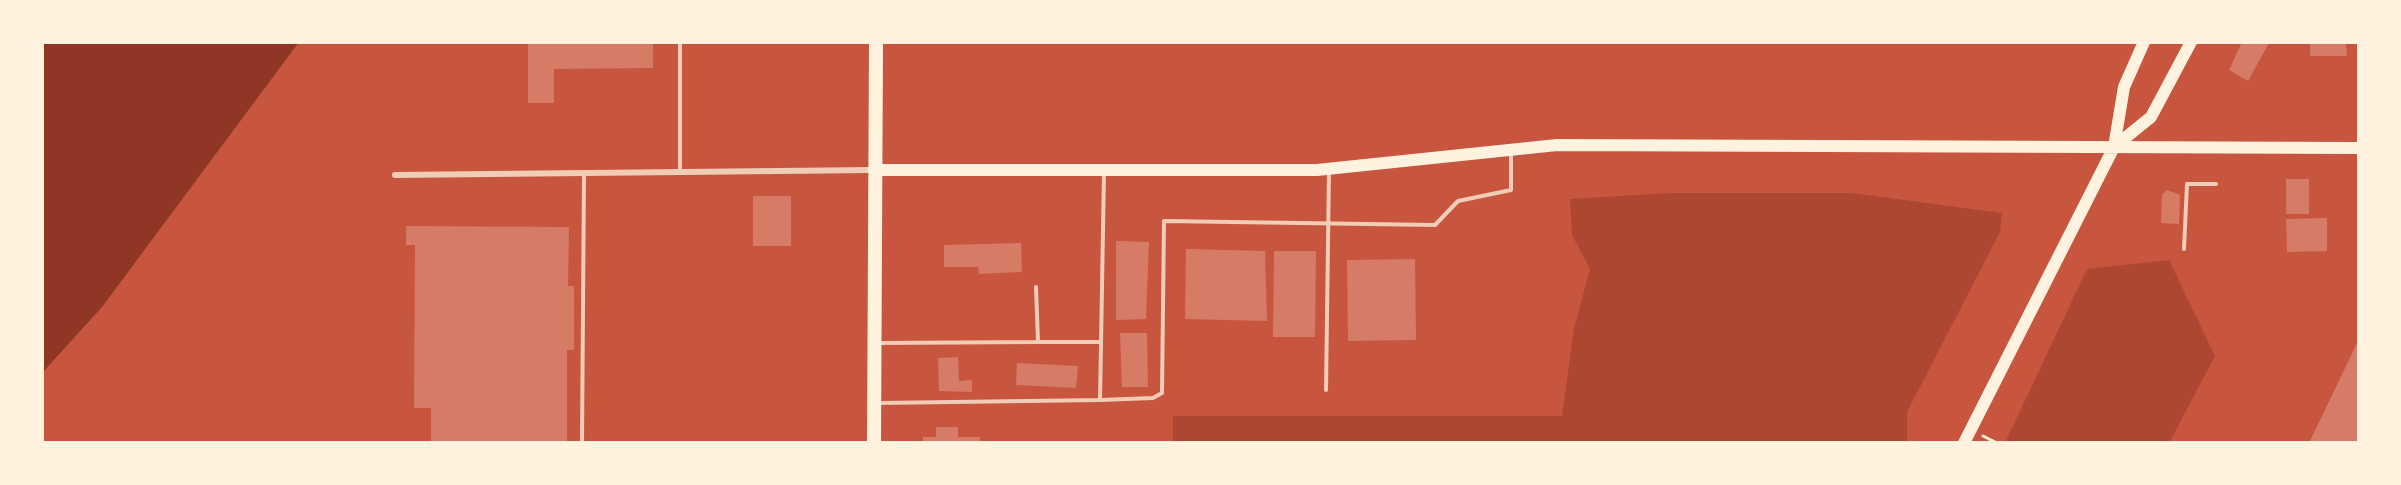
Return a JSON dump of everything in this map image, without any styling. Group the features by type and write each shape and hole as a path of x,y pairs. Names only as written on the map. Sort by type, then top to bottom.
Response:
{"main road":[{"path":"874,443 876,42"},
{"path":"1964,443 2114,147 2124,87 2144,42"},
{"path":"2114,147 2151,117 2191,42"},
{"path":"874,170 1329,169 1557,145 2359,148"}],"street":[{"path":"395,175 874,170"}],"lane":[{"path":"680,42 680,172"},
{"path":"874,403 1153,398 1162,393 1164,221 1435,225 1458,201 1511,190 1511,150"},
{"path":"1100,400 1104,169"},
{"path":"1326,390 1329,169"},
{"path":"582,443 584,173"},
{"path":"2184,249 2187,184 2216,184"},
{"path":"1036,287 1038,342"},
{"path":"874,343 1100,342"}],"shaded area":[{"path":"42,42 299,42 102,307 42,373"},
{"path":"1670,193 1852,193 2002,213 2000,232 1907,412 1907,443 1173,443 1173,416 1562,416 1574,329 1590,269 1572,235 1570,199"},
{"path":"2169,260 2215,356 2169,443 2005,443 2087,269"}],"building":[{"path":"528,42 653,42 653,68 554,69 554,103 528,103"},
{"path":"2242,42 2269,43 2248,81 2229,70"},
{"path":"2310,42 2346,42 2347,56 2310,56"},
{"path":"2286,179 2309,179 2309,214 2286,214"},
{"path":"2167,190 2180,195 2179,224 2161,223 2162,195"},
{"path":"753,196 791,196 791,246 753,246"},
{"path":"2327,218 2327,251 2287,252 2286,219"},
{"path":"406,226 569,227 568,286 574,286 574,350 567,350 567,443 431,443 431,408 414,408 415,245 406,245"},
{"path":"1116,241 1149,242 1146,319 1116,320"},
{"path":"1021,243 1022,272 979,274 978,267 944,267 944,245"},
{"path":"1186,249 1265,251 1267,321 1185,319"},
{"path":"1274,251 1316,251 1315,337 1273,337"},
{"path":"1415,259 1416,340 1348,341 1347,260"},
{"path":"1120,333 1147,333 1148,387 1122,387"},
{"path":"2359,339 2359,443 2309,443"},
{"path":"958,357 959,381 972,380 972,392 939,391 938,358"},
{"path":"1017,363 1078,366 1076,388 1016,385"},
{"path":"936,427 958,427 958,437 980,437 980,443 923,443 923,437 936,437"}]}
